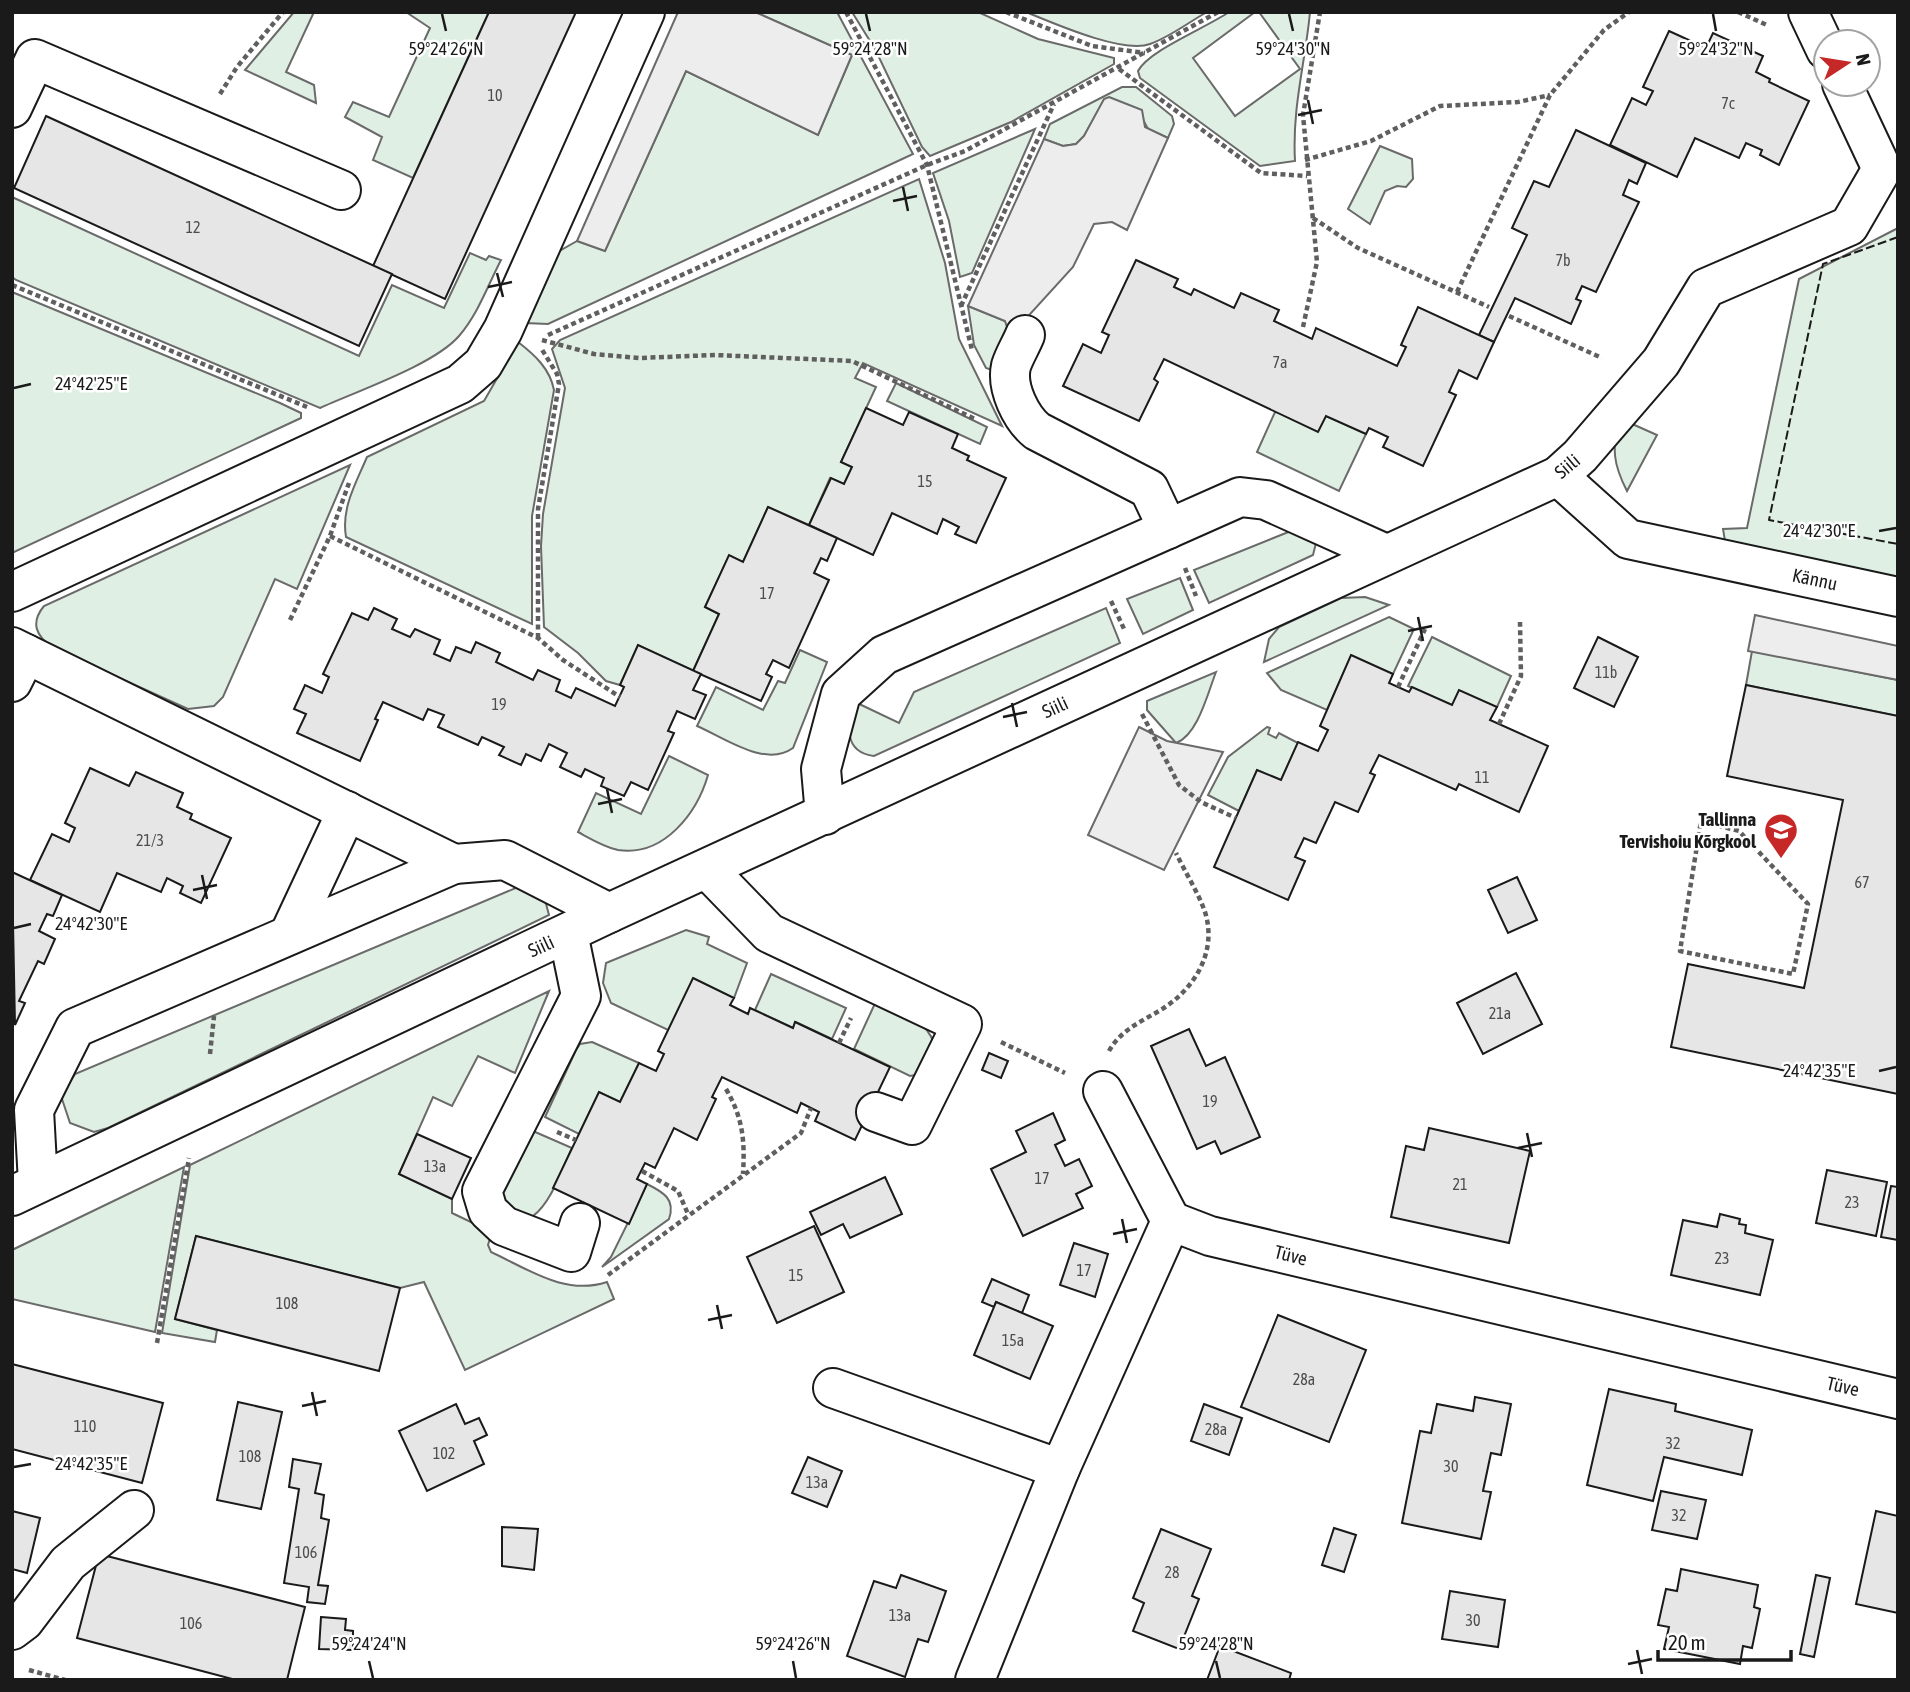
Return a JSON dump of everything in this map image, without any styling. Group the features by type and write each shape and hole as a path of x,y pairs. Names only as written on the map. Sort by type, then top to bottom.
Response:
{"street":[{"path":"12,593 460,384 482,364 503,330 645,12"},
{"path":"1808,12 1816,28"},
{"path":"12,108 35,59 341,190"},
{"name":"Siili","path":"25,1190 609,913 1558,476 1580,456 1661,362 1706,288 1849,226 1890,166 1850,98"},
{"path":"1025,335 1011,368 1011,386 1024,421 1037,432 1149,489 1168,529"},
{"name":"Kännu","path":"1558,476 1628,539 1898,597"},
{"path":"825,815 821,769 841,694 884,655 1240,497 1266,500 1386,554"},
{"path":"17,661 347,811 454,864"},
{"path":"289,935 347,811"},
{"path":"25,1190 34,1110 75,1028 454,864 505,860 609,913"},
{"path":"707,869 769,933 962,1024 912,1125 876,1112"},
{"path":"568,933 581,996 482,1191 488,1212 504,1226 570,1252 580,1223"},
{"path":"975,1680 1060,1469 1171,1222 1103,1091"},
{"name":"Tüve","path":"1171,1222 1210,1236 1898,1399"},
{"path":"834,1388 1060,1469"},
{"path":"12,1630 24,1621 68,1563 135,1510"}],"path":[{"path":"197,130 237,67 283,12"},
{"path":"846,12 927,165 968,342 978,362"},
{"path":"1006,12 1092,46 1146,53"},
{"path":"538,339 927,165 965,151 1119,69 1218,12"},
{"path":"1303,327 1317,262 1305,160 1303,115 1320,12"},
{"path":"1457,292 1549,95 1579,56 1609,24 1629,12"},
{"path":"1738,12 1771,27"},
{"path":"1119,69 1261,173 1307,176"},
{"path":"1305,160 1371,141 1440,106 1463,102 1518,102 1549,95"},
{"path":"960,306 1055,103"},
{"path":"1313,218 1358,247 1489,307"},
{"path":"12,285 309,408"},
{"path":"1509,316 1601,358"},
{"path":"538,339 594,354 639,358 715,355 852,361 988,425"},
{"path":"538,339 559,384 538,509 538,638"},
{"path":"290,620 330,536 352,474"},
{"path":"1168,529 1211,634"},
{"path":"330,536 538,638 563,660 620,697"},
{"path":"1499,723 1521,676 1520,622"},
{"path":"1398,687 1425,629"},
{"path":"1141,713 1179,785 1201,802 1236,818"},
{"path":"1701,821 1739,831 1808,904 1793,974 1681,951 1701,821"},
{"path":"962,1024 1103,1091 1108,1053 1115,1039 1184,995 1202,967 1208,933 1205,912 1176,853"},
{"path":"208,1067 214,1016"},
{"path":"726,1089 737,1108 745,1137 743,1175"},
{"path":"600,1278 610,1274 688,1214 802,1133 811,1108"},
{"path":"157,1343 189,1154"},
{"path":"642,1171 678,1191 688,1214"},
{"path":"26,1670 65,1680"}],"green space":[{"path":"294,12 314,12 286,72 314,85 316,103 245,70"},
{"path":"406,12 489,12 413,178 373,160 382,137 345,117 353,102 389,117 430,28"},
{"path":"755,12 837,12 913,154 548,324 525,323 556,253 577,241 605,251 686,71 818,135 852,55"},
{"path":"852,12 978,12 1038,39 1114,58 1114,64 1011,122 930,156 922,147 875,49"},
{"path":"1026,12 1207,12 1165,37 1138,46 1088,36"},
{"path":"1229,12 1255,12 1193,58 1235,116 1300,69 1259,12 1310,12 1297,104 1295,161 1260,166 1140,78 1138,71 1154,55"},
{"path":"1122,87 1136,87 1172,116 1174,124 1168,138 1148,129 1141,116 1104,100 1084,136 1076,144 1063,146 1044,139 1050,124"},
{"path":"1035,129 972,273 960,277 949,221 933,173"},
{"path":"1380,146 1412,159 1413,179 1406,187 1397,186 1385,191 1370,224 1348,209"},
{"path":"919,179 945,263 959,339 1002,426 863,363 855,378 876,387 841,462 852,467 844,484 830,478 809,525 768,507 743,562 729,556 705,607 719,614 693,671 638,645 620,685 606,681 578,653 544,627 541,546 543,514 565,388 552,349 560,340"},
{"path":"12,197 359,356 392,285 444,308 470,253 486,260 489,256 501,260 472,318 447,347 414,367 320,408 16,280 12,277"},
{"path":"1898,228 1898,580 1725,541 1723,529 1747,528 1799,279"},
{"path":"12,292 280,403 301,413 301,418 12,553"},
{"path":"968,306 1005,321 1009,328 995,371 986,368 974,345"},
{"path":"518,342 541,363 554,390 532,516 532,624 346,537 345,526 350,496 367,457 484,401"},
{"path":"896,383 987,427 980,444 887,401"},
{"path":"1275,412 1326,416 1366,434 1339,491 1257,452"},
{"path":"1621,419 1657,435 1627,491 1615,456 1615,438"},
{"path":"350,465 297,589 275,579 223,697 214,706 188,709 53,648 39,634 37,618 44,606"},
{"path":"1296,529 1316,543 1313,555 1209,603 1194,570"},
{"path":"1180,578 1193,610 1143,634 1127,599"},
{"path":"1365,597 1389,605 1264,662 1269,639 1279,627 1341,598"},
{"path":"1106,608 1120,643 874,756 857,749 852,743 849,728 855,702 899,723 914,692"},
{"path":"1389,617 1414,629 1393,674 1351,656 1327,710 1281,690 1267,673"},
{"path":"1432,637 1511,676 1497,707 1452,705 1408,686"},
{"path":"800,650 827,662 793,748 770,755 758,753 732,744 697,726 716,687 763,710 778,681 785,683"},
{"path":"1752,651 1898,680 1898,716 1746,685"},
{"path":"1216,672 1196,722 1184,738 1176,743 1147,710 1147,701"},
{"path":"1267,727 1270,728 1268,734 1276,738 1279,733 1298,743 1281,780 1257,770 1239,811 1208,795 1228,757"},
{"path":"669,756 708,775 696,804 676,829 650,847 635,850 613,849 578,832 596,793 641,814"},
{"path":"518,887 545,900 549,915 108,1128 94,1132 70,1123 61,1096 75,1074"},
{"path":"686,930 709,937 707,944 747,963 734,998 668,1030 611,1003 603,983 606,963"},
{"path":"771,974 846,1008 832,1039 796,1022 793,1028 755,1010"},
{"path":"549,991 515,1073 478,1056 452,1106 433,1097 399,1174 452,1199 452,1213 492,1232 488,1245 491,1252 533,1273 562,1283 576,1286 607,1282 614,1299 465,1370 424,1282 400,1288 196,1236 175,1319 217,1330 215,1342 162,1333 190,1165"},
{"path":"877,999 918,1021 930,1034 934,1043 921,1074 910,1076 854,1049"},
{"path":"592,1042 639,1063 620,1102 599,1092 579,1134 545,1117 576,1050 580,1044"},
{"path":"526,1128 572,1148 546,1202 533,1216 524,1219 506,1215 501,1186"},
{"path":"184,1167 155,1332 12,1299 12,1250"},
{"path":"647,1184 667,1197 671,1206 669,1219 602,1267 611,1257"}],"shaded area":[{"path":"678,12 755,12 852,55 818,135 686,71 605,251 577,241"},
{"path":"1109,97 1142,110 1145,127 1168,138 1127,230 1112,222 1094,224 1073,267 1010,336 1005,321 968,306 1044,139 1063,146 1076,144 1084,136 1104,99"},
{"path":"1755,615 1898,646 1898,680 1748,651"},
{"path":"1139,727 1167,741 1223,752 1164,870 1088,835"}],"building":[{"path":"489,12 576,12 445,299 373,266"},
{"path":"1669,31 1706,48 1713,33 1763,56 1756,72 1770,79 1769,82 1809,101 1779,165 1760,155 1762,150 1746,143 1739,158 1695,138 1677,177 1610,145 1632,98 1646,105 1653,91 1643,87"},
{"path":"46,116 392,274 359,346 14,188"},
{"path":"1576,130 1646,163 1637,184 1629,180 1623,195 1639,202 1596,292 1582,286 1576,299 1581,301 1571,324 1515,298 1494,342 1479,335 1527,235 1512,228 1534,181 1549,187"},
{"path":"1136,260 1178,279 1174,287 1191,295 1194,289 1234,308 1241,293 1279,310 1274,321 1312,339 1316,328 1397,366 1406,347 1401,345 1418,307 1494,342 1477,379 1459,370 1449,392 1456,395 1423,466 1383,447 1388,437 1369,428 1366,434 1326,416 1318,432 1164,359 1154,379 1158,382 1139,421 1063,386 1083,344 1101,353 1109,335 1102,332"},
{"path":"866,408 903,425 909,412 958,434 952,448 969,456 967,460 1006,478 976,543 955,534 959,527 943,519 937,534 892,513 873,555 809,525 831,478 844,484 852,467 841,462"},
{"path":"768,507 837,538 827,561 821,558 814,573 829,580 789,668 773,660 766,674 772,677 761,701 693,671 719,614 705,607 729,555 743,562"},
{"path":"374,608 397,619 392,629 410,637 415,629 440,640 434,654 450,661 456,647 471,653 476,642 500,653 496,662 533,680 538,670 560,680 556,691 571,698 576,688 615,706 624,687 620,685 638,645 701,674 693,690 706,695 695,719 677,711 668,731 674,733 648,790 631,782 624,796 601,786 604,778 585,769 581,777 560,767 567,753 549,744 541,761 526,754 521,765 499,755 504,747 482,737 478,745 438,727 444,715 428,709 423,720 383,702 360,761 297,733 306,714 294,709 305,685 322,693 329,677 323,674 352,613 368,620"},
{"path":"1598,637 1638,657 1614,707 1574,688"},
{"path":"1351,655 1393,674 1389,683 1409,692 1412,687 1452,705 1459,690 1497,707 1490,720 1548,746 1519,812 1459,784 1456,790 1379,755 1370,773 1375,775 1358,812 1335,802 1316,843 1304,838 1295,857 1305,861 1288,900 1214,867 1257,770 1281,780 1298,742 1318,751 1328,730 1320,726"},
{"path":"1746,685 1898,716 1898,1094 1671,1047 1688,964 1804,988 1843,800 1727,776"},
{"path":"90,768 129,786 136,772 183,793 177,807 192,814 190,819 231,838 201,903 180,893 183,886 167,878 161,892 117,873 100,912 30,880 52,834 69,842 75,828 65,823"},
{"path":"12,872 62,895 53,916 47,914 39,931 55,939 44,964 38,961 19,1001 25,1003 15,1025"},
{"path":"1517,877 1537,920 1508,933 1488,890"},
{"path":"1516,973 1542,1024 1483,1054 1457,1003"},
{"path":"693,978 734,998 730,1005 748,1014 750,1008 793,1028 795,1022 890,1067 855,1140 815,1121 819,1112 801,1103 797,1113 722,1077 712,1097 716,1099 697,1140 674,1128 655,1168 645,1163 637,1179 647,1184 629,1224 553,1188 599,1092 620,1102 639,1063 656,1071 664,1054 658,1051"},
{"path":"1189,1029 1206,1066 1225,1057 1260,1137 1221,1154 1215,1141 1197,1149 1151,1046"},
{"path":"989,1053 1008,1061 1001,1078 982,1070"},
{"path":"1053,1113 1065,1140 1055,1145 1065,1166 1079,1159 1092,1186 1076,1194 1083,1208 1023,1236 991,1169 1026,1152 1016,1131"},
{"path":"1429,1128 1530,1151 1509,1243 1391,1217 1406,1146 1424,1150"},
{"path":"417,1134 471,1158 452,1199 399,1174"},
{"path":"1827,1170 1887,1182 1876,1236 1816,1223"},
{"path":"885,1177 902,1214 850,1238 843,1224 821,1235 810,1212"},
{"path":"1891,1186 1898,1187 1898,1240 1881,1237"},
{"path":"1720,1214 1740,1219 1739,1224 1746,1225 1745,1233 1773,1240 1760,1295 1671,1275 1683,1220 1717,1227"},
{"path":"814,1226 844,1292 777,1323 747,1257"},
{"path":"196,1236 400,1288 379,1371 175,1319"},
{"path":"1074,1243 1108,1254 1095,1297 1060,1285"},
{"path":"992,1279 1029,1295 1022,1313 996,1302 994,1307 982,1302"},
{"path":"996,1302 1053,1326 1030,1379 974,1355"},
{"path":"1278,1315 1366,1350 1329,1442 1241,1407"},
{"path":"12,1364 163,1403 142,1483 12,1449"},
{"path":"1609,1389 1676,1404 1675,1411 1752,1430 1742,1475 1664,1457 1653,1501 1587,1485"},
{"path":"1475,1397 1511,1404 1501,1455 1491,1453 1483,1491 1491,1492 1481,1539 1402,1523 1420,1431 1431,1433 1437,1404 1473,1411"},
{"path":"238,1402 282,1412 261,1509 217,1500"},
{"path":"456,1404 465,1424 479,1418 487,1435 474,1441 484,1464 427,1491 399,1431"},
{"path":"1204,1404 1242,1418 1229,1455 1191,1441"},
{"path":"808,1457 842,1471 827,1507 792,1493"},
{"path":"293,1459 321,1464 315,1493 324,1495 321,1518 329,1520 318,1585 328,1586 325,1604 307,1602 309,1587 284,1583 299,1489 289,1487"},
{"path":"1661,1491 1706,1500 1697,1539 1652,1530"},
{"path":"12,1511 40,1518 27,1573 12,1569"},
{"path":"1876,1511 1898,1516 1898,1613 1856,1604"},
{"path":"502,1527 538,1529 534,1570 502,1566"},
{"path":"1334,1528 1356,1535 1344,1572 1322,1565"},
{"path":"1161,1529 1211,1549 1192,1596 1199,1599 1179,1649 1133,1631 1144,1603 1133,1598"},
{"path":"99,1554 305,1607 287,1680 236,1680 77,1638"},
{"path":"1681,1569 1758,1585 1754,1607 1760,1609 1752,1648 1743,1646 1740,1664 1664,1649 1669,1627 1658,1625 1666,1589 1677,1591"},
{"path":"901,1575 946,1591 928,1642 918,1639 905,1677 847,1656 874,1581 896,1588"},
{"path":"1816,1575 1830,1578 1814,1657 1800,1654"},
{"path":"1450,1591 1505,1600 1498,1647 1442,1639"},
{"path":"321,1617 346,1619 345,1630 353,1631 353,1650 319,1649"},
{"path":"1220,1646 1291,1673 1289,1680 1207,1680"}],"fence":[{"path":"1898,237 1823,264 1769,520 1898,544"}],"place":[{"name":"Tallinna Tervishoiu Kõrgkool","path":"1781,860"}]}
